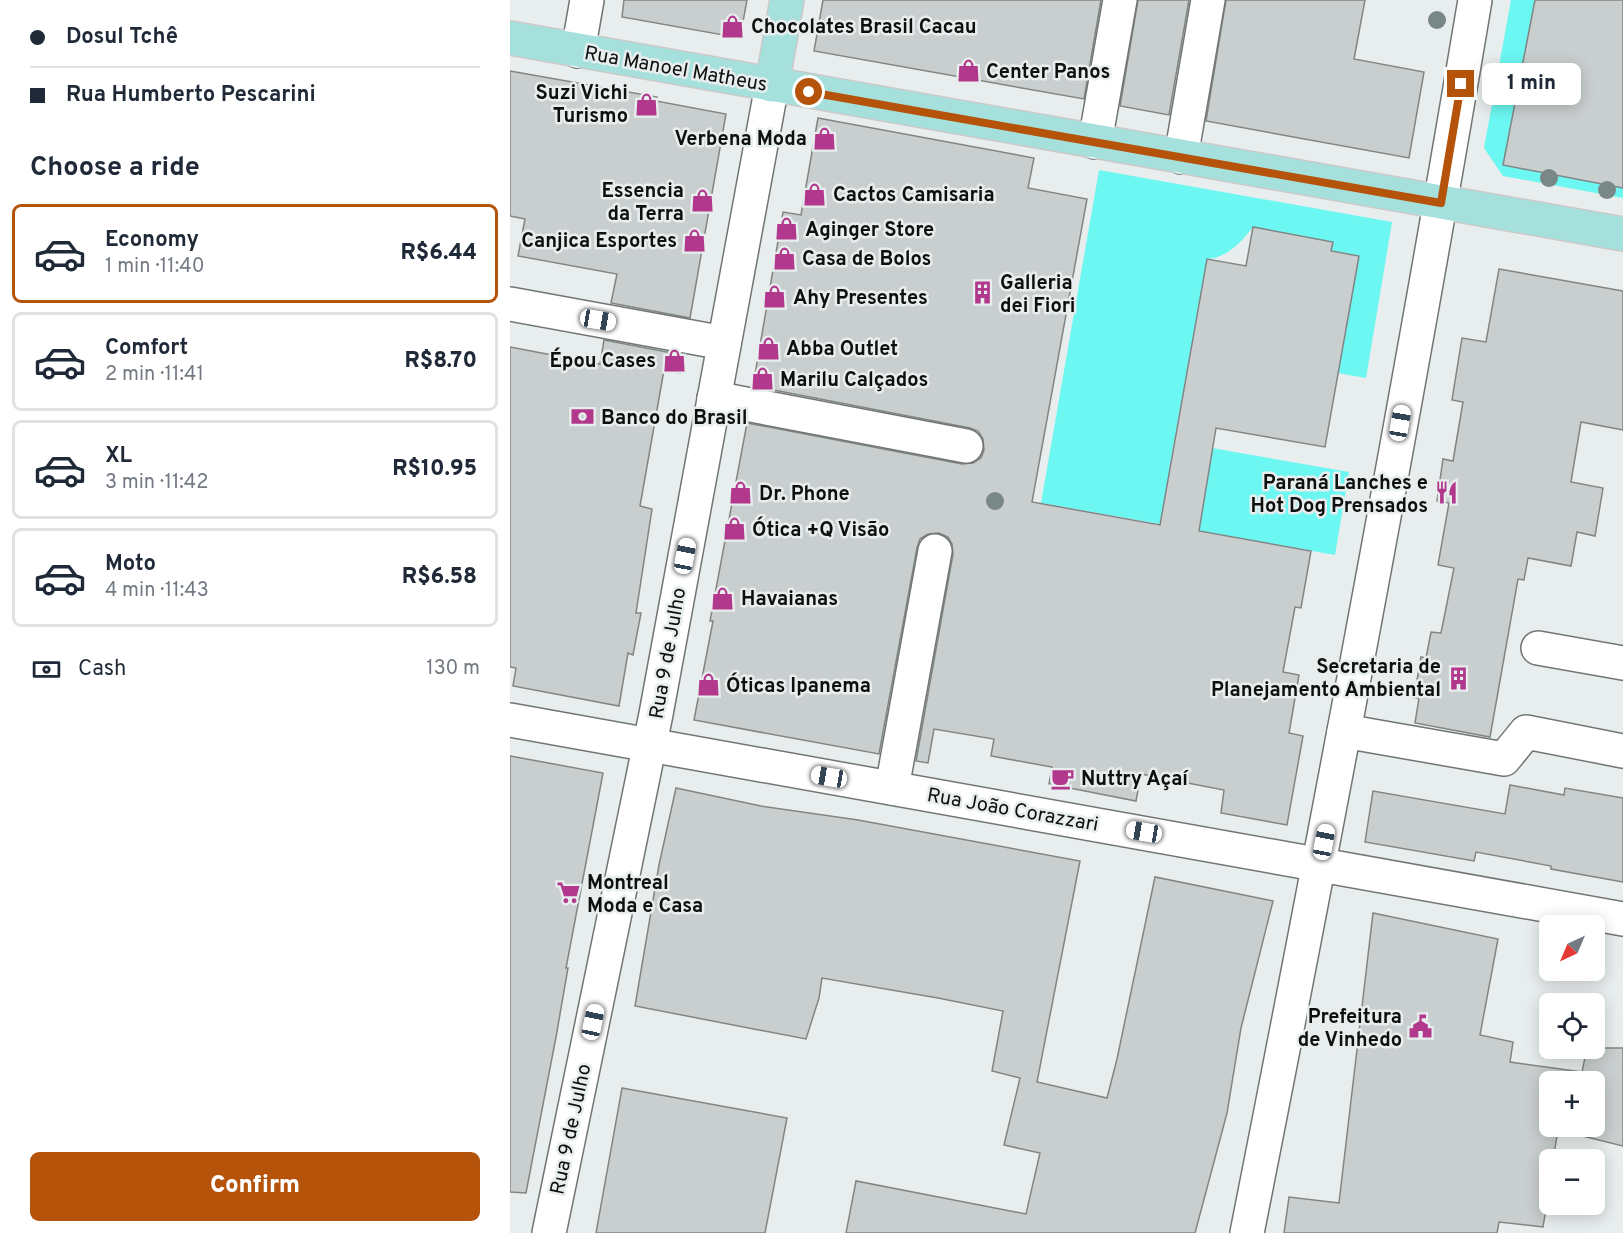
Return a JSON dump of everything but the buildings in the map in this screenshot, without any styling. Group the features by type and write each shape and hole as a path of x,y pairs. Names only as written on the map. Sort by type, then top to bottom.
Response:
{"main road":[{"name":"Rua 9 de Julho","path":"772,85 787,0"},
{"name":"Rua Manoel Matheus","path":"510,38 1623,234"}],"street":[{"path":"578,51 587,0"},
{"path":"1095,142 1120,0"},
{"path":"1181,157 1208,0"},
{"path":"1247,1233 1320,863 1441,203 1475,0"},
{"name":"Rua 9 de Julho","path":"549,1233 650,745 772,85"},
{"path":"510,304 724,343"},
{"path":"714,398 966,446"},
{"path":"892,788 935,551"},
{"path":"1538,648 1623,663"},
{"name":"Rua João Corazzari","path":"510,720 1623,919"},
{"path":"1344,731 1504,759 1526,732 1623,751"}],"shaded area":[{"path":"1511,0 1623,0 1623,198 1503,176 1484,148"},
{"path":"1099,170 1392,222 1366,378 1252,358 1331,251 1333,242 1253,227 1233,248 1221,256 1207,259 1169,470 1212,448 1349,472 1335,555 1041,503"}],"place":[{"name":"Chocolates Brasil Cacau","path":"733,26"},
{"name":"Center Panos","path":"968,71"},
{"name":"Suzi Vichi Turismo","path":"646,104"},
{"name":"Verbena Moda","path":"825,138"},
{"name":"Cactos Camisaria","path":"815,194"},
{"name":"Essencia da Terra","path":"702,201"},
{"name":"Aginger Store","path":"787,229"},
{"name":"Canjica Esportes","path":"695,240"},
{"name":"Casa de Bolos","path":"784,258"},
{"name":"Galleria dei Fiori","path":"982,293"},
{"name":"Ahy Presentes","path":"775,297"},
{"name":"Abba Outlet","path":"768,348"},
{"name":"Épou Cases","path":"674,360"},
{"name":"Marilu Calçados","path":"762,379"},
{"name":"Banco do Brasil","path":"583,417"},
{"name":"Dr. Phone","path":"741,493"},
{"name":"Paraná Lanches e Hot Dog Prensados","path":"1446,493"},
{"name":"Ótica +Q Visão","path":"734,529"},
{"name":"Havaianas","path":"723,598"},
{"name":"Secretaria de Planejamento Ambiental","path":"1459,678"},
{"name":"Óticas Ipanema","path":"708,685"},
{"name":"Nuttry Açaí","path":"1063,778"},
{"name":"Montreal Moda e Casa","path":"569,893"},
{"name":"Prefeitura de Vinhedo","path":"1420,1027"}],"route":[{"path":"809,92 1441,203 1461,84"}]}
